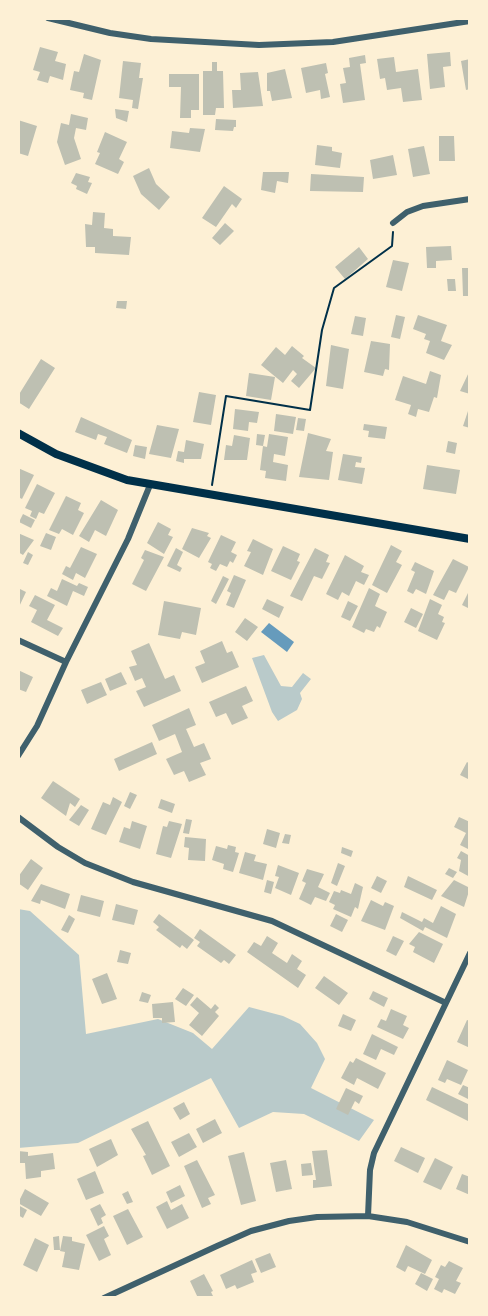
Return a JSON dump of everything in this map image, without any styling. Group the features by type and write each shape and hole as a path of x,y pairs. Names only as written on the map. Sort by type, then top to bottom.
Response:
{"main road":[{"path":"18,433 56,454 102,473 150,485 470,539"}],"street":[{"path":"48,18 110,33 151,39 259,45 333,42 470,21"},
{"path":"393,223 407,212 423,206 470,199"},
{"path":"18,756 38,726 66,662 128,539 150,485"},
{"path":"18,640 66,662"},
{"path":"18,817 58,847 85,863 133,882 272,921 446,1003"},
{"path":"368,1216 370,1170 374,1153 470,953"},
{"path":"104,1298 217,1246 269,1226 317,1217 368,1216 407,1222 470,1242"}],"path":[{"path":"210,496 226,396 310,410 322,330 334,288 392,246 393,223"}],"shaded area":[{"path":"264,655 281,686 292,687 303,673 311,679 300,693 302,699 297,710 278,721 272,712 252,658"},
{"path":"18,909 30,911 79,955 86,1034 158,1019 193,1033 212,1049 249,1007 283,1016 300,1024 317,1043 325,1059 311,1088 374,1120 359,1141 304,1114 273,1112 239,1128 211,1078 78,1143 18,1148"}],"water":[{"path":"269,623 294,642 287,652 261,632"}],"building":[{"path":"40,47 58,52 55,61 66,64 63,80 50,76 48,83 37,80 40,72 33,70"},
{"path":"450,52 451,66 443,67 445,87 430,89 427,54"},
{"path":"84,54 101,60 92,100 83,98 84,93 70,90 74,71 79,72"},
{"path":"365,55 366,63 360,64 365,100 343,103 340,84 346,83 343,68 350,67 349,58"},
{"path":"394,57 396,72 418,69 422,100 403,102 401,88 387,90 385,78 380,79 377,59"},
{"path":"470,59 470,89 466,90 461,61"},
{"path":"123,61 141,63 139,78 143,78 138,109 132,108 133,100 119,98"},
{"path":"212,62 217,62 217,71 223,71 224,108 216,108 215,115 203,115 203,71 212,71"},
{"path":"326,63 328,73 325,74 330,97 321,99 320,90 306,93 301,68"},
{"path":"285,69 292,98 272,101 270,91 267,91 267,73"},
{"path":"258,72 263,106 233,108 232,90 241,90 240,73"},
{"path":"169,74 199,74 199,110 191,110 191,118 180,118 181,87 169,87"},
{"path":"115,109 129,111 127,122 116,118"},
{"path":"71,114 88,118 86,130 76,128 74,138 81,159 65,165 57,142 61,123 69,125"},
{"path":"216,119 236,120 236,127 233,131 215,130"},
{"path":"18,120 37,126 28,156 18,153"},
{"path":"190,128 205,129 200,152 170,148 172,131 189,133"},
{"path":"105,132 127,142 119,159 124,162 118,174 95,164"},
{"path":"439,136 454,136 455,161 439,161"},
{"path":"317,145 332,147 332,151 342,153 340,168 315,165"},
{"path":"424,146 430,174 413,177 408,149"},
{"path":"393,155 397,175 373,179 370,160"},
{"path":"149,168 156,184 170,197 159,210 141,194 133,176"},
{"path":"263,172 289,172 288,183 277,181 275,193 261,190"},
{"path":"76,173 90,177 88,182 92,183 87,194 76,189 77,186 71,183"},
{"path":"311,174 364,177 363,192 310,191"},
{"path":"224,186 242,199 236,208 232,204 216,227 202,218"},
{"path":"93,212 105,213 104,228 113,229 113,236 131,237 129,255 95,253 95,247 86,247 85,224 92,225"},
{"path":"225,223 234,231 220,245 212,238"},
{"path":"451,246 452,260 436,261 436,268 427,268 426,247"},
{"path":"359,247 368,259 345,279 335,267"},
{"path":"393,260 409,263 402,291 386,287"},
{"path":"462,268 470,268 470,296 463,296"},
{"path":"447,279 455,279 456,291 448,291"},
{"path":"117,301 127,301 126,309 116,308"},
{"path":"396,315 405,317 400,339 391,337"},
{"path":"418,315 447,325 441,341 452,345 444,360 426,353 430,341 424,339 426,334 413,329"},
{"path":"355,316 366,318 363,336 351,334"},
{"path":"371,341 390,344 389,370 385,369 383,376 364,372"},
{"path":"331,345 349,349 343,389 326,386"},
{"path":"292,346 304,356 302,358 316,368 299,388 291,381 297,374 293,370 283,383 261,365 276,347 285,355"},
{"path":"41,359 55,368 29,409 18,402 18,396"},
{"path":"470,370 470,394 460,391"},
{"path":"430,371 441,375 437,398 434,397 429,412 418,409 416,417 408,414 411,405 395,400 403,376 426,384"},
{"path":"249,373 275,377 271,400 246,396"},
{"path":"199,392 216,395 211,425 193,422"},
{"path":"470,405 470,428 463,426"},
{"path":"235,409 259,412 257,423 249,422 248,431 233,429"},
{"path":"276,414 296,417 293,434 274,431"},
{"path":"81,417 132,440 127,453 104,444 107,437 98,434 96,440 75,432"},
{"path":"298,418 306,419 304,431 296,430"},
{"path":"364,424 387,427 385,439 368,437 369,431 363,430"},
{"path":"157,425 179,429 171,458 149,454"},
{"path":"308,433 331,439 326,451 333,452 329,480 299,477"},
{"path":"257,434 265,435 263,446 256,445"},
{"path":"269,434 288,437 285,456 274,454 273,462 288,465 286,481 265,478 266,471 260,470 263,446 267,447"},
{"path":"234,435 250,438 247,460 224,460 226,445 232,446"},
{"path":"186,440 204,444 201,459 184,459 184,463 176,461 178,451 184,452"},
{"path":"448,441 457,443 455,454 446,452"},
{"path":"135,445 147,447 145,459 133,456"},
{"path":"343,454 362,457 361,463 356,462 355,467 365,468 362,484 338,480"},
{"path":"427,465 460,470 456,494 423,489"},
{"path":"18,468 34,475 22,499 18,497"},
{"path":"37,484 55,493 44,514 39,512 36,519 30,516 32,511 25,508"},
{"path":"66,496 81,503 78,510 84,513 73,535 62,529 59,534 49,530"},
{"path":"101,500 118,510 106,536 95,530 89,542 79,536"},
{"path":"23,514 35,520 31,528 19,522"},
{"path":"158,522 171,529 168,535 173,537 164,554 147,543"},
{"path":"192,528 209,533 207,536 211,538 199,558 182,549"},
{"path":"18,533 34,540 23,555 18,552"},
{"path":"46,533 56,537 51,550 40,546"},
{"path":"221,535 236,542 231,552 237,555 233,563 230,561 227,567 220,564 216,571 210,568 212,564 208,562"},
{"path":"253,539 273,549 263,575 244,566 251,552 247,551"},
{"path":"391,545 402,551 396,562 402,565 387,593 372,585"},
{"path":"283,546 300,554 297,561 300,562 291,580 271,571"},
{"path":"81,547 97,554 85,578 76,573 73,580 62,574 66,566 70,568"},
{"path":"176,548 183,552 177,565 182,568 180,572 167,566"},
{"path":"315,548 329,555 326,562 330,563 322,579 314,576 302,601 290,596"},
{"path":"145,550 164,557 146,591 132,584 144,560 141,558"},
{"path":"28,552 33,555 28,565 23,563"},
{"path":"345,555 364,566 361,572 369,575 364,585 356,581 349,596 342,592 338,600 326,594"},
{"path":"453,559 469,567 456,593 449,590 444,600 433,595"},
{"path":"415,562 434,571 426,594 416,589 413,594 407,591 415,572 411,570"},
{"path":"234,575 246,580 234,608 226,605 231,593 227,591"},
{"path":"223,576 229,579 216,604 211,601"},
{"path":"62,579 77,586 79,583 88,587 84,596 73,591 67,606 47,596 51,588 57,591"},
{"path":"18,588 26,592 18,609"},
{"path":"369,588 380,594 375,606 387,612 380,628 377,626 374,632 366,629 364,633 352,627"},
{"path":"470,589 470,609 462,605"},
{"path":"35,595 55,605 47,620 63,628 58,636 31,622 37,610 29,606"},
{"path":"267,599 284,607 279,618 262,609"},
{"path":"430,599 442,605 438,614 444,617 442,622 445,623 437,640 418,631"},
{"path":"164,601 201,608 196,635 182,632 180,639 158,635"},
{"path":"348,601 358,606 350,621 341,617"},
{"path":"411,608 423,614 416,628 404,622"},
{"path":"245,618 258,627 247,641 235,632"},
{"path":"222,641 227,653 232,651 239,667 202,683 195,667 205,663 200,651"},
{"path":"149,643 165,679 174,675 181,691 144,707 136,691 146,687 142,678 135,681 129,667 137,665 131,651"},
{"path":"18,670 33,677 26,692 18,689"},
{"path":"121,672 127,684 110,691 105,679"},
{"path":"101,682 107,695 87,704 81,690"},
{"path":"246,686 253,701 242,706 248,718 232,725 226,713 216,717 209,702"},
{"path":"189,708 196,725 186,729 194,747 204,743 211,759 200,763 206,775 189,782 184,771 174,775 166,759 182,752 175,734 159,741 152,725"},
{"path":"152,742 157,754 119,771 114,759"},
{"path":"467,762 470,764 470,780 460,775"},
{"path":"53,781 80,799 75,807 70,803 66,816 41,798"},
{"path":"130,792 137,795 130,809 124,806"},
{"path":"113,797 122,802 106,835 91,829 103,802 110,805"},
{"path":"161,799 175,804 172,813 158,808"},
{"path":"81,805 89,810 79,826 69,820"},
{"path":"459,817 470,822 470,850 460,845 466,833 454,827"},
{"path":"186,819 192,820 189,834 183,833"},
{"path":"132,821 147,826 140,849 119,842 124,827 130,829"},
{"path":"169,821 182,824 171,858 156,854 163,826 167,827"},
{"path":"267,829 280,833 276,848 263,844"},
{"path":"285,834 291,835 289,844 282,843"},
{"path":"185,837 206,839 205,861 188,860 189,848 184,847"},
{"path":"228,845 236,847 235,852 239,853 233,872 223,869 224,864 212,860 216,846 227,849"},
{"path":"342,847 353,851 351,857 341,853"},
{"path":"461,851 470,856 470,877 459,871 461,860 457,858"},
{"path":"245,852 256,855 254,861 267,864 263,880 239,873"},
{"path":"31,859 43,868 28,890 18,883 18,877"},
{"path":"338,863 345,866 337,886 331,883"},
{"path":"278,865 299,873 291,895 275,888 279,877 275,876"},
{"path":"449,868 457,872 453,878 445,874"},
{"path":"307,869 324,874 318,887 330,893 326,901 315,897 311,905 299,899 306,883 302,881"},
{"path":"377,876 387,881 381,893 371,888"},
{"path":"408,876 437,890 432,900 404,887"},
{"path":"267,880 274,882 271,894 264,892"},
{"path":"454,880 470,888 464,907 441,896"},
{"path":"355,883 363,887 358,909 355,907 351,917 333,909 335,905 329,902 334,891 340,893 341,890 351,894"},
{"path":"41,884 70,894 65,909 41,900 40,904 31,901"},
{"path":"81,895 104,901 100,917 77,911"},
{"path":"371,900 383,906 385,902 394,906 385,930 361,921"},
{"path":"116,904 138,910 134,925 112,920"},
{"path":"441,906 456,914 447,938 425,927 423,931 400,918 402,912 422,922 424,918 433,923"},
{"path":"159,914 194,940 187,949 182,945 180,948 156,930 159,927 153,922"},
{"path":"336,914 348,920 342,932 330,926"},
{"path":"69,915 75,919 68,933 61,930"},
{"path":"200,929 236,955 229,964 224,960 221,963 197,946 200,942 194,938"},
{"path":"419,932 443,944 434,963 413,952 415,947 409,944"},
{"path":"267,936 278,943 272,953 287,963 292,954 302,961 297,969 306,975 298,988 247,952 254,942 261,946"},
{"path":"393,936 404,941 396,956 386,951"},
{"path":"120,950 131,953 128,964 117,962"},
{"path":"107,973 117,999 102,1004 92,979"},
{"path":"324,976 348,993 339,1005 315,988"},
{"path":"183,988 194,995 186,1006 175,999"},
{"path":"373,991 388,998 384,1007 369,999"},
{"path":"142,992 151,995 148,1003 139,1001"},
{"path":"197,997 211,1009 215,1004 219,1008 215,1012 219,1016 202,1036 189,1025 199,1013 190,1005"},
{"path":"173,1002 175,1022 162,1023 162,1018 153,1018 152,1004"},
{"path":"391,1009 407,1016 403,1025 409,1028 403,1039 377,1027 381,1019 386,1021"},
{"path":"343,1014 356,1020 351,1031 338,1026"},
{"path":"467,1020 470,1021 470,1048 457,1042"},
{"path":"372,1034 398,1047 394,1055 381,1049 376,1060 363,1054"},
{"path":"356,1058 386,1073 378,1089 357,1078 354,1085 341,1078 350,1061 353,1063"},
{"path":"447,1060 468,1070 461,1085 447,1079 445,1083 438,1080"},
{"path":"463,1085 470,1088 470,1100 458,1094"},
{"path":"432,1087 470,1105 468,1121 426,1100"},
{"path":"346,1088 363,1096 359,1104 355,1101 348,1115 336,1109"},
{"path":"184,1102 190,1114 180,1120 173,1108"},
{"path":"215,1119 222,1133 203,1143 196,1129"},
{"path":"148,1121 170,1166 152,1175 143,1156 146,1155 131,1129"},
{"path":"189,1133 197,1147 179,1157 171,1142"},
{"path":"111,1139 118,1155 97,1167 89,1149"},
{"path":"401,1147 425,1158 418,1173 394,1161"},
{"path":"327,1150 332,1186 313,1188 313,1180 316,1180 312,1151"},
{"path":"18,1151 28,1152 28,1156 53,1153 55,1169 41,1171 41,1177 26,1179 25,1163 18,1163"},
{"path":"244,1152 256,1201 241,1205 228,1156"},
{"path":"435,1158 453,1167 441,1190 423,1182"},
{"path":"197,1160 215,1195 208,1198 211,1204 202,1208 184,1166"},
{"path":"286,1160 292,1189 276,1192 270,1163"},
{"path":"311,1163 313,1175 302,1176 301,1164"},
{"path":"95,1171 104,1193 86,1200 77,1179"},
{"path":"462,1174 470,1177 470,1195 456,1189"},
{"path":"180,1185 185,1196 171,1203 166,1192"},
{"path":"25,1189 49,1203 41,1216 18,1203"},
{"path":"128,1191 133,1202 127,1204 122,1194"},
{"path":"167,1201 171,1210 182,1204 189,1218 167,1229 156,1207"},
{"path":"100,1204 106,1215 101,1218 103,1223 98,1226 90,1209"},
{"path":"18,1205 27,1210 23,1218 18,1215"},
{"path":"128,1209 143,1237 127,1245 113,1216"},
{"path":"104,1226 109,1236 104,1239 111,1255 99,1261 86,1235"},
{"path":"59,1236 60,1250 54,1250 53,1237"},
{"path":"63,1236 72,1237 72,1241 85,1244 79,1270 62,1267 65,1252 60,1251"},
{"path":"35,1238 49,1245 37,1272 23,1265"},
{"path":"406,1245 432,1260 425,1274 408,1266 405,1272 396,1267"},
{"path":"270,1253 276,1267 261,1273 255,1259"},
{"path":"252,1260 257,1272 251,1274 254,1282 237,1289 235,1285 226,1289 220,1275"},
{"path":"449,1261 463,1268 456,1281 461,1283 455,1294 444,1289 442,1293 434,1289 439,1279 435,1277 441,1265 445,1267"},
{"path":"421,1273 433,1279 427,1291 415,1284"},
{"path":"204,1274 214,1298 198,1298 190,1281"}]}
